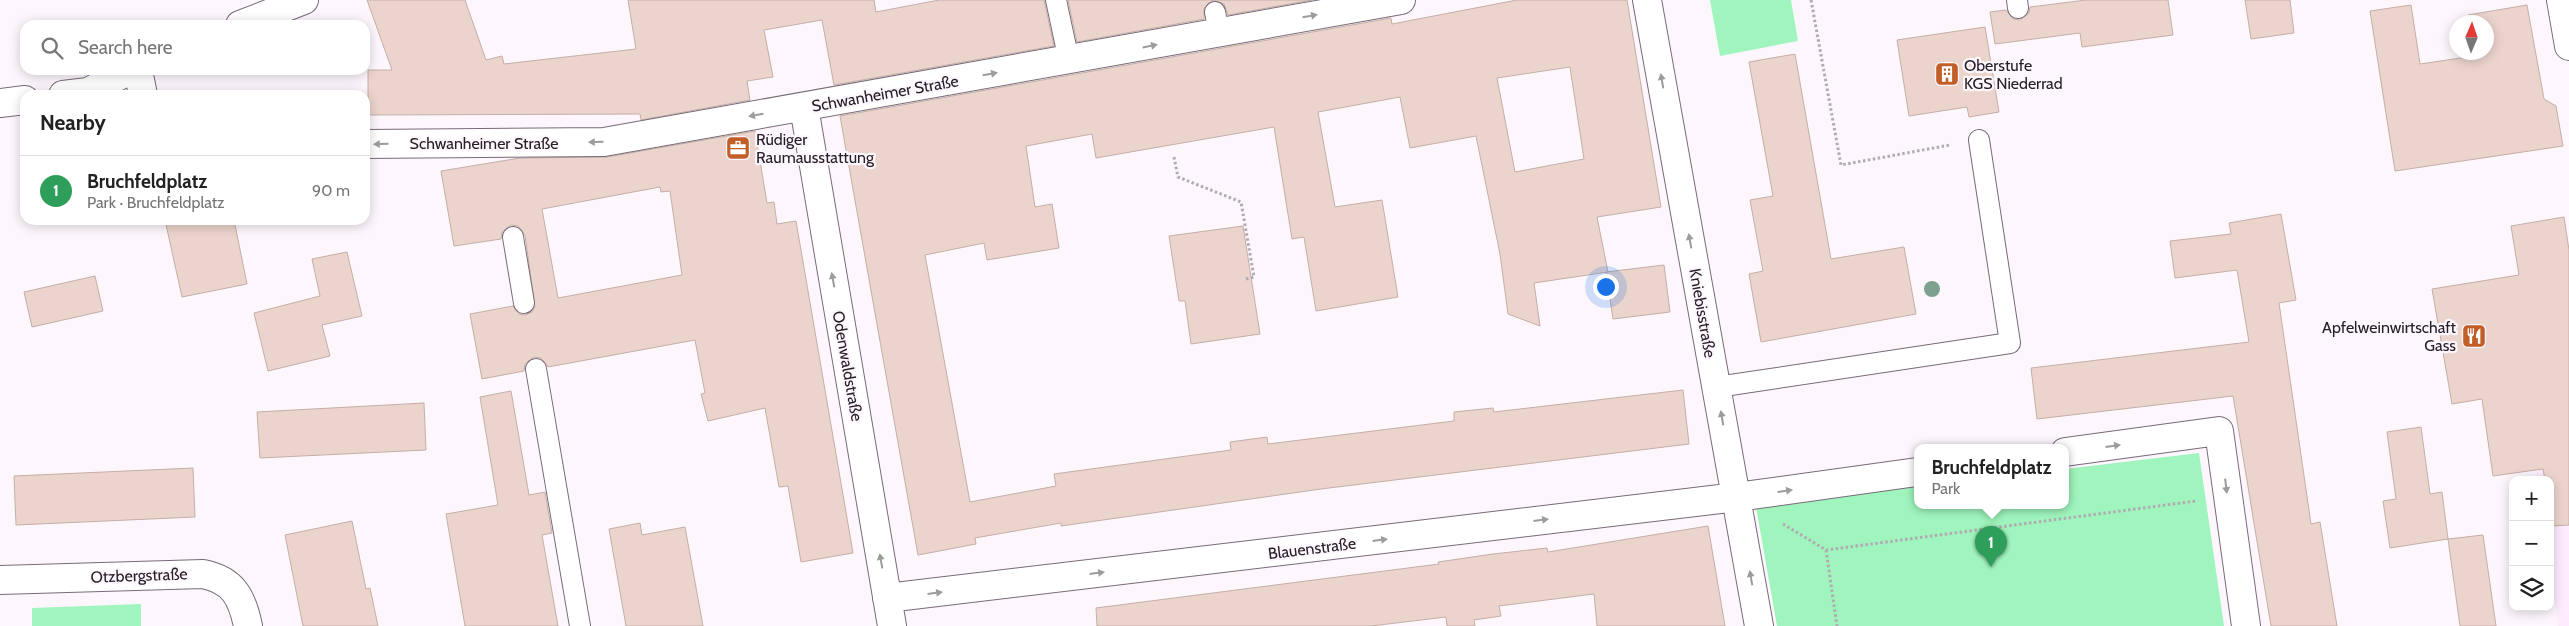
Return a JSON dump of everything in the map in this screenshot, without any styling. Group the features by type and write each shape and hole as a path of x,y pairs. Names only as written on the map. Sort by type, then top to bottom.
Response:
{"street":[{"path":"253,20 304,0"},
{"name":"Schwanheimer Straße","path":"370,144 500,152 604,142 1069,61 1217,22 1401,0"},
{"name":"Kniebisstraße","path":"1647,0 1759,626"},
{"path":"2561,0 2569,46"},
{"path":"90,90 120,75"},
{"path":"139,75 142,90"},
{"path":"0,103 20,101"},
{"name":"Odenwaldstraße","path":"804,107 892,626"},
{"path":"2069,451 2219,431 2246,626"},
{"name":"Blauenstraße","path":"887,598 1737,497 1914,472"},
{"name":"Otzbergstraße","path":"0,580 202,574 227,582 244,607 248,626"}],"lane":[{"path":"1056,0 1069,61"},
{"path":"1717,387 2010,343 1979,140"},
{"path":"513,237 524,304"},
{"path":"536,369 580,626"}],"path":[{"path":"1811,0 1840,165 1979,140"},
{"path":"1174,157 1178,177 1241,202 1254,277 1246,279"},
{"path":"1838,626 1826,550 2206,500"}],"shaded area":[{"path":"2569,461 2569,626 2558,626 2554,598 2554,476 2537,476 2536,467"}],"green space":[{"path":"1710,0 1791,0 1798,41 1720,56"},
{"path":"2199,453 2224,626 1777,626 1756,507 1914,487 1914,509 2069,509 2069,469"},
{"path":"141,604 141,626 32,626 32,608"}],"building":[{"path":"367,0 465,0 486,60 502,56 504,64 636,49 628,0 874,0 876,12 939,0 1044,0 1054,46 834,85 822,20 764,30 773,77 747,81 750,100 641,120 640,114 370,115 368,75 370,75 370,70 392,70"},
{"path":"1068,0 1213,0 1204,8 1204,19 1077,42"},
{"path":"1213,0 1312,0 1228,15 1224,4"},
{"path":"1517,0 1627,0 1661,207 1597,217 1608,272 1534,283 1540,326 1508,314 1500,254 1476,136 1410,148 1400,97 1318,112 1335,207 1382,200 1398,297 1316,311 1304,237 1292,239 1274,127 1096,158 1092,134 1026,146 1035,207 1052,204 1059,248 987,260 984,243 925,255 970,502 1056,486 1054,474 1231,450 1230,442 1267,437 1268,444 1454,421 1454,412 1493,408 1494,412 1683,390 1689,444 1321,489 1061,526 1061,523 975,538 976,544 918,555 840,116 1391,18 1392,24","holes":["1570,67 1584,159 1515,172 1497,78"]},
{"path":"2086,0 2168,0 2173,35 2082,47 2080,33 1995,44 1990,12 2006,10 2013,19 2020,20 2029,13 2030,7"},
{"path":"2245,0 2290,0 2294,33 2251,39"},
{"path":"2411,5 2420,64 2449,60 2494,60 2494,15 2468,15 2527,5 2544,99 2556,106 2563,146 2395,171 2370,11"},
{"name":"Oberstufe KGS Niederrad","path":"1985,27 1999,112 1969,117 1967,107 1909,116 1897,40"},
{"path":"1795,54 1831,259 1904,247 1916,314 1761,342 1749,274 1763,271 1750,200 1773,196 1749,62"},
{"path":"755,131 767,203 774,202 777,224 796,221 853,553 801,562 788,486 779,487 765,408 708,421 701,394 705,393 695,340 548,367 541,358 534,357 525,364 524,371 482,379 470,314 513,306 519,314 525,315 532,312 535,307 525,235 518,226 511,225 502,232 501,239 454,246 441,171 520,158 607,157","holes":["660,187 661,192 670,191 682,275 558,298 542,209"]},
{"path":"2281,214 2296,300 2279,303 2311,524 2320,522 2337,626 2271,626 2233,396 2037,419 2031,368 2249,342 2237,270 2175,278 2170,241 2231,234 2229,223"},
{"path":"2564,217 2569,250 2569,525 2554,526 2554,476 2544,476 2543,469 2493,476 2482,399 2452,404 2432,289 2519,275 2511,226"},
{"path":"166,225 235,225 247,284 182,297"},
{"path":"1243,226 1260,334 1191,344 1185,301 1179,301 1169,236"},
{"path":"347,252 362,316 322,325 330,356 268,371 254,313 320,296 312,259"},
{"path":"1664,265 1670,312 1613,319 1606,272"},
{"path":"95,276 103,311 32,327 24,292"},
{"path":"511,391 529,495 545,492 552,533 542,535 558,626 465,626 446,514 498,505 480,397"},
{"path":"424,403 426,450 260,458 257,412"},
{"path":"2421,427 2430,494 2442,492 2448,539 2390,548 2383,501 2396,499 2387,432"},
{"path":"193,468 195,517 16,525 14,476"},
{"path":"352,521 366,589 370,588 378,626 303,626 285,535"},
{"path":"640,523 642,535 685,527 703,626 626,626 609,529"},
{"path":"1708,526 1725,626 1597,626 1594,594 1499,606 1501,616 1474,620 1475,626 1447,626 1446,617 1371,626 1097,626 1096,608 1439,564 1438,562 1493,554 1547,548 1548,552"},
{"path":"2483,535 2496,626 2460,626 2448,539"}],"place":[{"name":"Oberstufe KGS Niederrad","path":"1947,74"},
{"name":"Rüdiger Raumausstattung","path":"738,148"},
{"name":"Apfelweinwirtschaft Gass","path":"2474,336"},
{"name":"Bruchfeldplatz","path":"1991,567"}]}
